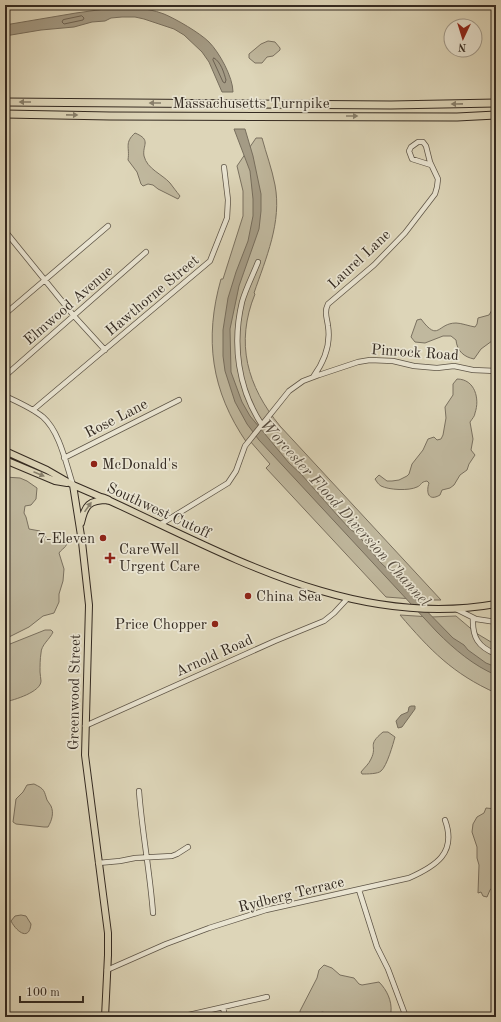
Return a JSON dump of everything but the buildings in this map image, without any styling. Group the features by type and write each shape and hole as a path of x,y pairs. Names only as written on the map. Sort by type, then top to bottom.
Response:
{"highway":[{"name":"Massachusetts Turnpike","path":"5,102 391,105 496,103"},
{"name":"Massachusetts Turnpike","path":"5,114 110,116 457,117 496,115"}],"main road":[{"name":"Southwest Cutoff","path":"5,452 47,470 73,485 235,559 310,588 347,599 408,608 448,609 496,604"},
{"name":"Southwest Cutoff","path":"5,460 49,479 73,485"},
{"name":"Greenwood Street","path":"73,485 80,528 89,608 85,726 86,762 108,933 104,1017"},
{"path":"80,528 88,504 92,501 105,499"}],"street":[{"name":"Laurel Lane","path":"313,377 321,365 326,352 329,329 326,310 328,304 374,265 408,229 433,196 437,188 438,179 431,165 427,148 423,142 418,142 411,147 410,155 412,159 431,165"},
{"name":"Hawthorne Street","path":"33,410 199,270 206,266 212,259 227,218 228,203 224,167"},
{"path":"5,314 108,226"},
{"path":"5,232 44,281 105,350"},
{"name":"Elmwood Avenue","path":"5,376 146,252"},
{"path":"258,262 242,301 238,327 238,363 246,393 261,426"},
{"name":"Pinrock Road","path":"161,524 228,482 236,471 245,446 261,426 291,389 313,377 358,362 370,360 393,361 414,366 437,368 458,366 474,370 496,371"},
{"name":"Greenwood Street","path":"5,396 33,410 43,417 49,424 56,436 73,485"},
{"name":"Rose Lane","path":"64,458 179,400"},
{"name":"Arnold Road","path":"85,726 275,641 324,621 347,599"},
{"path":"456,608 473,618 496,622"},
{"path":"473,618 472,629 476,638 484,648 496,654"},
{"path":"139,792 153,913"},
{"name":"Rydberg Terrace","path":"107,970 166,944 266,910 409,878 426,871 438,861 445,852 449,840 449,831 445,820"},
{"path":"98,863 146,857 172,856 188,847"},
{"path":"359,890 377,947 388,969 406,1017"},
{"path":"180,1017 266,997"},
{"path":"222,1007 225,1017"},
{"path":"488,1017 496,1013"}],"shaded area":[{"path":"268,41 275,42 280,50 273,56 267,57 262,63 255,63 249,58 249,54 261,44"},
{"path":"135,133 145,140 144,156 146,161 151,168 170,183 180,196 178,199 153,185 148,184 143,186 141,184 137,172 128,160 128,143"},
{"name":"Worcester Flood Diversion Channel","path":"256,138 262,138 274,179 277,199 275,226 272,240 254,293 246,330 245,347 252,380 259,395 280,426 441,600 386,597 266,468 270,464 250,441 247,443 225,404 218,384 214,364 212,344 213,323 221,279 223,279 243,216 243,191 237,166"},
{"path":"496,306 496,338 481,349 474,359 467,357 459,350 456,340 451,336 443,336 425,343 415,342 411,337 417,320 421,319 431,330 435,331 450,324 456,323 475,327 478,318 489,315"},
{"path":"457,379 468,382 472,386 475,391 477,402 475,414 470,422 473,439 471,450 475,455 467,470 460,475 454,485 450,488 442,490 440,495 436,497 430,497 428,493 429,483 427,481 423,482 417,487 409,489 394,489 378,484 375,479 379,475 387,481 399,480 407,476 412,464 423,450 428,439 434,437 437,440 441,439 446,418 445,407 453,395 453,384"},
{"path":"5,477 20,478 37,488 36,499 31,505 25,506 24,513 29,529 40,531 48,539 65,537 67,543 59,553 64,569 63,581 59,594 59,602 54,613 43,616 29,627 5,639"},
{"name":"Worcester Flood Diversion Channel","path":"400,615 431,617 456,616 476,633 496,645 496,693 467,678 443,660"},
{"path":"45,630 51,630 53,632 41,650 40,685 37,689 26,695 5,702 5,646"},
{"path":"383,732 388,732 395,737 390,755 385,765 380,772 362,774 361,772 369,763 373,754 375,740"},
{"path":"34,784 44,790 47,800 51,805 52,816 48,827 16,824 13,822 16,799 27,785"},
{"path":"486,808 496,809 496,883 490,890 487,897 483,896 481,892 478,893 479,865 477,858 477,847 472,832 473,824 477,817 484,813"},
{"path":"15,916 26,916 31,924 28,933 25,934 19,931 11,921"},
{"path":"324,965 332,968 340,975 354,978 359,984 362,985 379,982 388,996 391,1004 391,1012 382,1017 358,1017 352,1015 348,1017 327,1017 326,1013 322,1012 315,1017 300,1017 300,1011 317,978 319,970"}],"water":[{"path":"134,7 164,14 188,26 205,38 213,46 225,65 231,79 233,92 222,92 209,62 202,52 184,35 174,29 144,19 135,17 111,18 105,21 92,22 74,27 41,30 5,36 5,25 76,13 112,8"},
{"path":"234,129 245,129 253,156 261,194 259,229 239,286 230,329 231,372 242,402 250,416 289,463 301,474 350,529 358,535 381,563 453,638 486,663 496,667 496,675 480,667 450,645 437,632 259,440 247,424 235,402 225,371 223,356 223,330 228,298 248,241 253,216 253,199 250,171"},
{"path":"415,706 415,709 402,727 398,728 396,721 401,715 408,712 409,707"}],"place":[{"name":"McDonald's","path":"94,464"},
{"name":"7-Eleven","path":"103,538"},
{"name":"CareWell Urgent Care","path":"110,558"},
{"name":"China Sea","path":"248,596"},
{"name":"Price Chopper","path":"215,624"}]}
